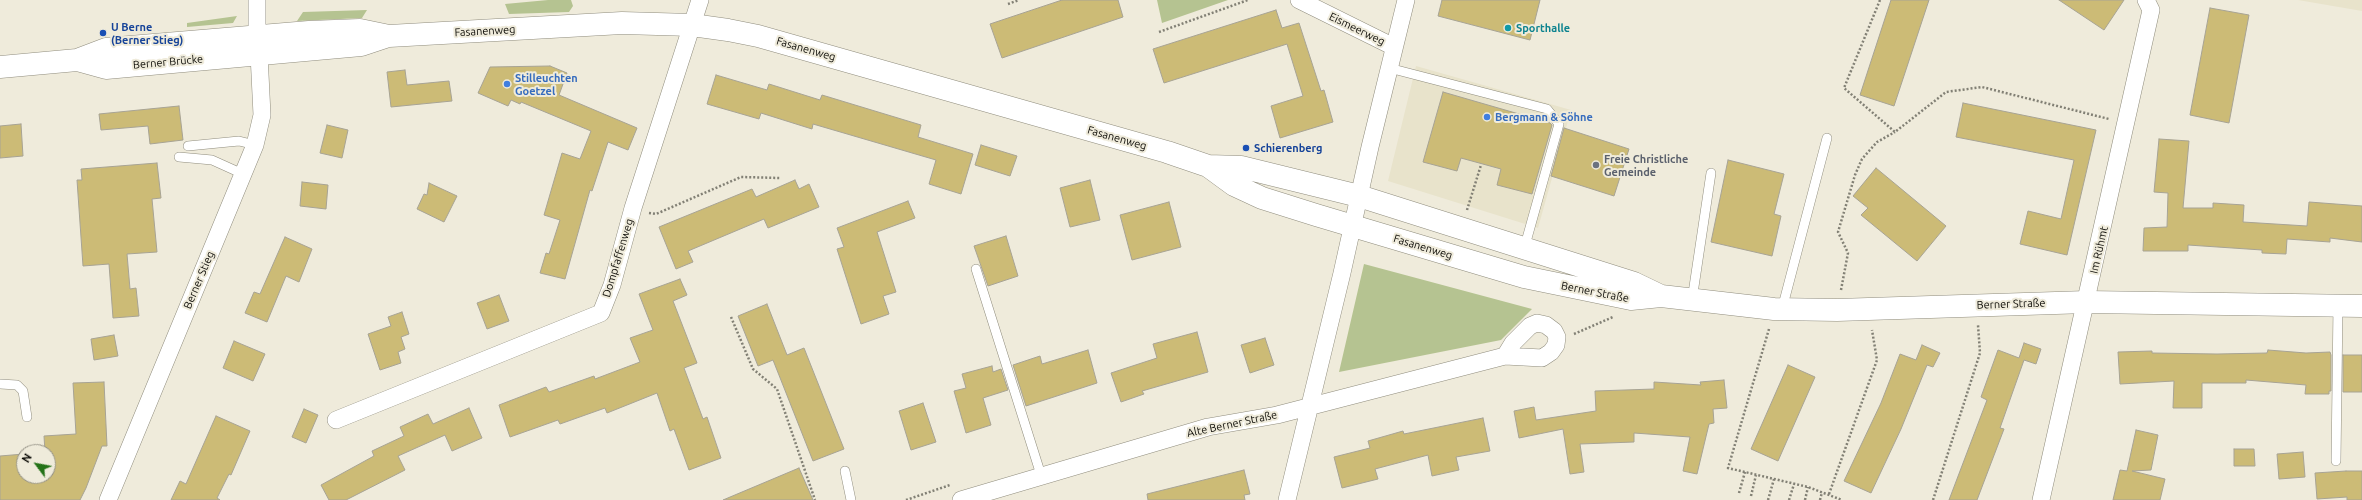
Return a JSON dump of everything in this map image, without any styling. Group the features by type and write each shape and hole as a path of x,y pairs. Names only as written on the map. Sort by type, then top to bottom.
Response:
{"main road":[{"name":"Fasanenweg","path":"258,45 360,30 389,36 622,23 692,25 758,36 1167,152 1208,166 1240,167 1359,196 1560,260"},
{"name":"Berner Brücke","path":"77,60 106,68 228,57 258,45"},
{"name":"Berner Brücke","path":"0,67 77,60 106,49 258,45"},
{"name":"Fasanenweg","path":"1208,166 1234,185 1262,198 1352,226 1552,284"},
{"name":"Berner Straße","path":"1560,260 1634,283 1661,296"},
{"name":"Berner Straße","path":"1552,284 1631,299 1661,296 1692,301 1778,309 1868,310 2087,302 2362,306"}],"street":[{"name":"Berner Stieg","path":"108,500 255,145 262,115 257,0"},
{"name":"Dompfaffenweg","path":"336,420 601,313 612,286 633,208 700,0"},
{"name":"Eismeerweg","path":"1299,0 1394,47"},
{"path":"1287,500 1311,405 1406,0"},
{"name":"Im Rühmt","path":"2041,500 2087,302 2151,10 2146,0"},
{"path":"1505,356 1521,334 1530,326 1538,323 1546,325 1554,331 1557,337 1556,341"},
{"name":"Alte Berner Straße","path":"961,500 1208,427 1276,415 1505,356 1542,358 1551,352 1556,341"}],"lane":[{"path":"1389,68 1547,109 1559,124 1524,249"},
{"path":"1778,309 1827,138"},
{"path":"188,146 239,141 255,145"},
{"path":"179,157 212,160 243,174"},
{"path":"1692,301 1711,173"},
{"path":"976,269 1041,476"},
{"path":"2336,461 2338,305"},
{"path":"0,384 17,385 23,391 27,417"},
{"path":"844,471 851,500"}],"path":[{"path":"1008,4 1019,0"},
{"path":"1158,32 1248,0"},
{"path":"1880,0 1844,88 1895,132"},
{"path":"1837,310 1848,253 1838,232 1855,175 1862,159 1877,142 1895,132 1946,92 1982,87 2127,123"},
{"path":"1462,228 1481,164"},
{"path":"633,208 656,214 741,177 780,178"},
{"path":"1933,500 1980,353 1976,305"},
{"path":"1778,309 1728,468 1808,487 1842,500"},
{"path":"1829,494 1877,360 1868,310"},
{"path":"1556,341 1619,314"},
{"path":"731,317 753,369 777,390 815,500"},
{"path":"1739,493 1745,472"},
{"path":"1751,496 1756,475"},
{"path":"1768,500 1774,480"},
{"path":"1789,500 1794,484"},
{"path":"1805,500 1808,487"},
{"path":"1820,500 1822,492"}],"shaded area":[{"path":"2298,0 2362,0 2362,11"},
{"path":"1416,66 1571,110 1538,228 1388,181"}],"green space":[{"path":"548,0 571,0 573,6 569,12 509,14 505,4"},
{"path":"1157,0 1228,0 1162,23"},
{"path":"367,10 362,18 297,21 303,12"},
{"path":"237,16 233,23 187,27 187,23"},
{"path":"1364,264 1532,309 1501,340 1339,372"}],"building":[{"path":"1062,0 1118,0 1123,17 1002,58 990,24"},
{"name":"Sporthalle","path":"1442,0 1540,0 1530,40 1438,16"},
{"path":"1891,0 1929,0 1894,106 1860,95"},
{"path":"2059,0 2124,0 2104,30"},
{"path":"2210,8 2249,15 2229,123 2190,115"},
{"path":"1276,10 1282,28 1299,23 1321,91 1324,90 1333,122 1280,138 1271,106 1303,96 1287,44 1164,83 1153,49"},
{"path":"550,66 567,73 559,95 637,128 628,150 608,142 592,191 590,190 565,279 540,273 546,253 549,254 560,220 544,215 562,153 580,159 591,131 521,102 520,104 511,100 508,106 478,93 490,67"},
{"path":"405,70 407,85 449,81 452,101 391,107 387,72"},
{"path":"716,75 767,90 769,84 820,100 822,95 921,125 918,137 973,154 961,194 929,184 936,160 813,124 812,129 761,113 759,119 707,104"},
{"path":"1443,92 1550,123 1552,125 1532,194 1497,185 1501,169 1461,158 1457,171 1423,162"},
{"path":"1963,103 2096,130 2067,255 2020,244 2028,211 2061,219 2074,160 1956,137"},
{"path":"179,106 183,140 150,144 148,126 101,130 99,114"},
{"path":"21,124 23,156 0,158 0,126"},
{"path":"327,125 348,130 342,158 320,153"},
{"name":"Freie Christliche Gemeinde","path":"1564,128 1629,149 1614,196 1551,176"},
{"path":"2159,139 2189,141 2183,208 2213,208 2213,203 2244,205 2243,222 2307,226 2309,202 2362,206 2362,242 2330,238 2330,242 2287,239 2286,254 2262,253 2262,250 2188,245 2188,251 2143,251 2144,228 2167,227 2168,193 2154,192"},
{"path":"981,145 1017,156 1010,176 975,165"},
{"path":"1728,160 1784,174 1774,214 1781,216 1772,256 1711,242"},
{"path":"157,163 161,198 152,199 157,252 127,254 130,289 136,288 139,316 113,318 109,264 83,266 77,180 82,180 81,169"},
{"path":"1876,168 1946,226 1917,261 1861,215 1868,208 1853,196"},
{"path":"795,180 799,189 809,184 819,207 768,228 764,219 688,251 693,262 676,269 659,227 752,189 756,197"},
{"path":"1090,180 1100,220 1070,227 1060,188"},
{"path":"302,182 328,185 326,209 300,206"},
{"path":"429,183 457,196 444,222 417,209 424,194 427,195"},
{"path":"908,201 915,218 877,232 896,292 883,296 889,314 861,324 837,249 844,247 837,228"},
{"path":"1169,202 1181,247 1132,260 1120,215"},
{"path":"1006,236 1018,276 988,286 974,246"},
{"path":"285,237 312,249 299,282 286,276 267,322 245,313 254,292 260,294"},
{"path":"680,279 687,295 673,301 697,363 684,368 703,419 707,417 721,458 689,470 674,429 670,431 657,393 607,413 605,408 560,424 558,420 510,437 499,405 546,387 549,392 594,376 595,379 640,362 630,338 653,330 639,294"},
{"path":"499,295 509,321 487,329 477,303"},
{"path":"767,304 787,355 804,348 844,449 813,461 773,360 758,366 738,316"},
{"path":"402,312 409,334 401,337 405,349 398,352 401,363 380,370 368,334 391,326 388,317"},
{"path":"1197,332 1208,372 1142,391 1144,394 1121,402 1111,373 1157,358 1153,344"},
{"path":"114,335 118,356 94,360 91,339"},
{"path":"1265,338 1274,365 1250,373 1241,345"},
{"path":"234,341 265,354 253,381 223,368"},
{"path":"2024,343 2041,349 2036,364 2024,360 2000,428 2004,429 1977,500 1949,500 1987,400 1981,397 1998,350 2019,358"},
{"path":"1922,345 1940,353 1933,367 1927,365 1901,429 1871,493 1844,481 1881,403 1900,354 1916,360"},
{"path":"1088,350 1097,383 1026,406 1013,365 1040,356 1042,364"},
{"path":"2268,350 2306,353 2330,352 2331,391 2329,391 2329,394 2305,394 2306,385 2246,380 2246,383 2202,383 2202,408 2173,408 2174,381 2120,384 2118,352 2152,351 2152,353 2217,354 2267,353"},
{"path":"2343,355 2362,355 2362,392 2343,392"},
{"path":"1788,365 1815,377 1778,461 1751,449"},
{"path":"992,366 993,372 1001,369 1008,390 983,398 991,425 966,433 954,391 966,388 962,374"},
{"path":"1724,380 1727,408 1713,409 1714,423 1709,424 1697,474 1683,471 1690,437 1634,433 1634,442 1580,444 1584,472 1570,474 1563,429 1519,438 1514,411 1534,407 1536,420 1596,411 1595,391 1654,389 1654,382 1701,385 1700,382"},
{"path":"104,382 107,446 102,446 80,500 0,500 0,456 16,455 16,484 56,484 56,444 44,444 44,436 76,434 73,383"},
{"path":"923,403 936,442 911,450 899,411"},
{"path":"469,408 482,438 452,451 445,435 398,456 405,470 346,500 329,500 321,485 374,456 372,451 404,436 400,427 428,414 433,424"},
{"path":"304,409 318,415 306,443 292,437"},
{"path":"216,416 250,431 231,475 229,474 217,498 220,500 171,500 180,481 186,484"},
{"path":"1483,418 1490,451 1456,457 1459,470 1432,476 1428,455 1375,469 1378,479 1342,488 1334,457 1370,448 1368,441 1403,431 1404,434"},
{"path":"2136,430 2158,435 2151,470 2132,471 2165,479 2160,500 2113,500 2120,470 2127,471"},
{"path":"2234,449 2254,449 2255,466 2234,466"},
{"path":"2303,452 2305,477 2279,479 2277,454"},
{"path":"799,468 813,500 723,500"},
{"path":"1244,470 1250,494 1244,495 1245,500 1148,500 1147,494"},
{"path":"2362,471 2362,500 2347,500 2347,497 2317,499 2315,473"}],"place":[{"name":"Sporthalle","path":"1508,28"},
{"name":"U Berne (Berner Stieg)","path":"103,33"},
{"name":"Stilleuchten Goetzel","path":"507,84"},
{"name":"Bergmann & Söhne","path":"1487,117"},
{"name":"Schierenberg","path":"1246,148"},
{"name":"Freie Christliche Gemeinde","path":"1596,165"}]}
